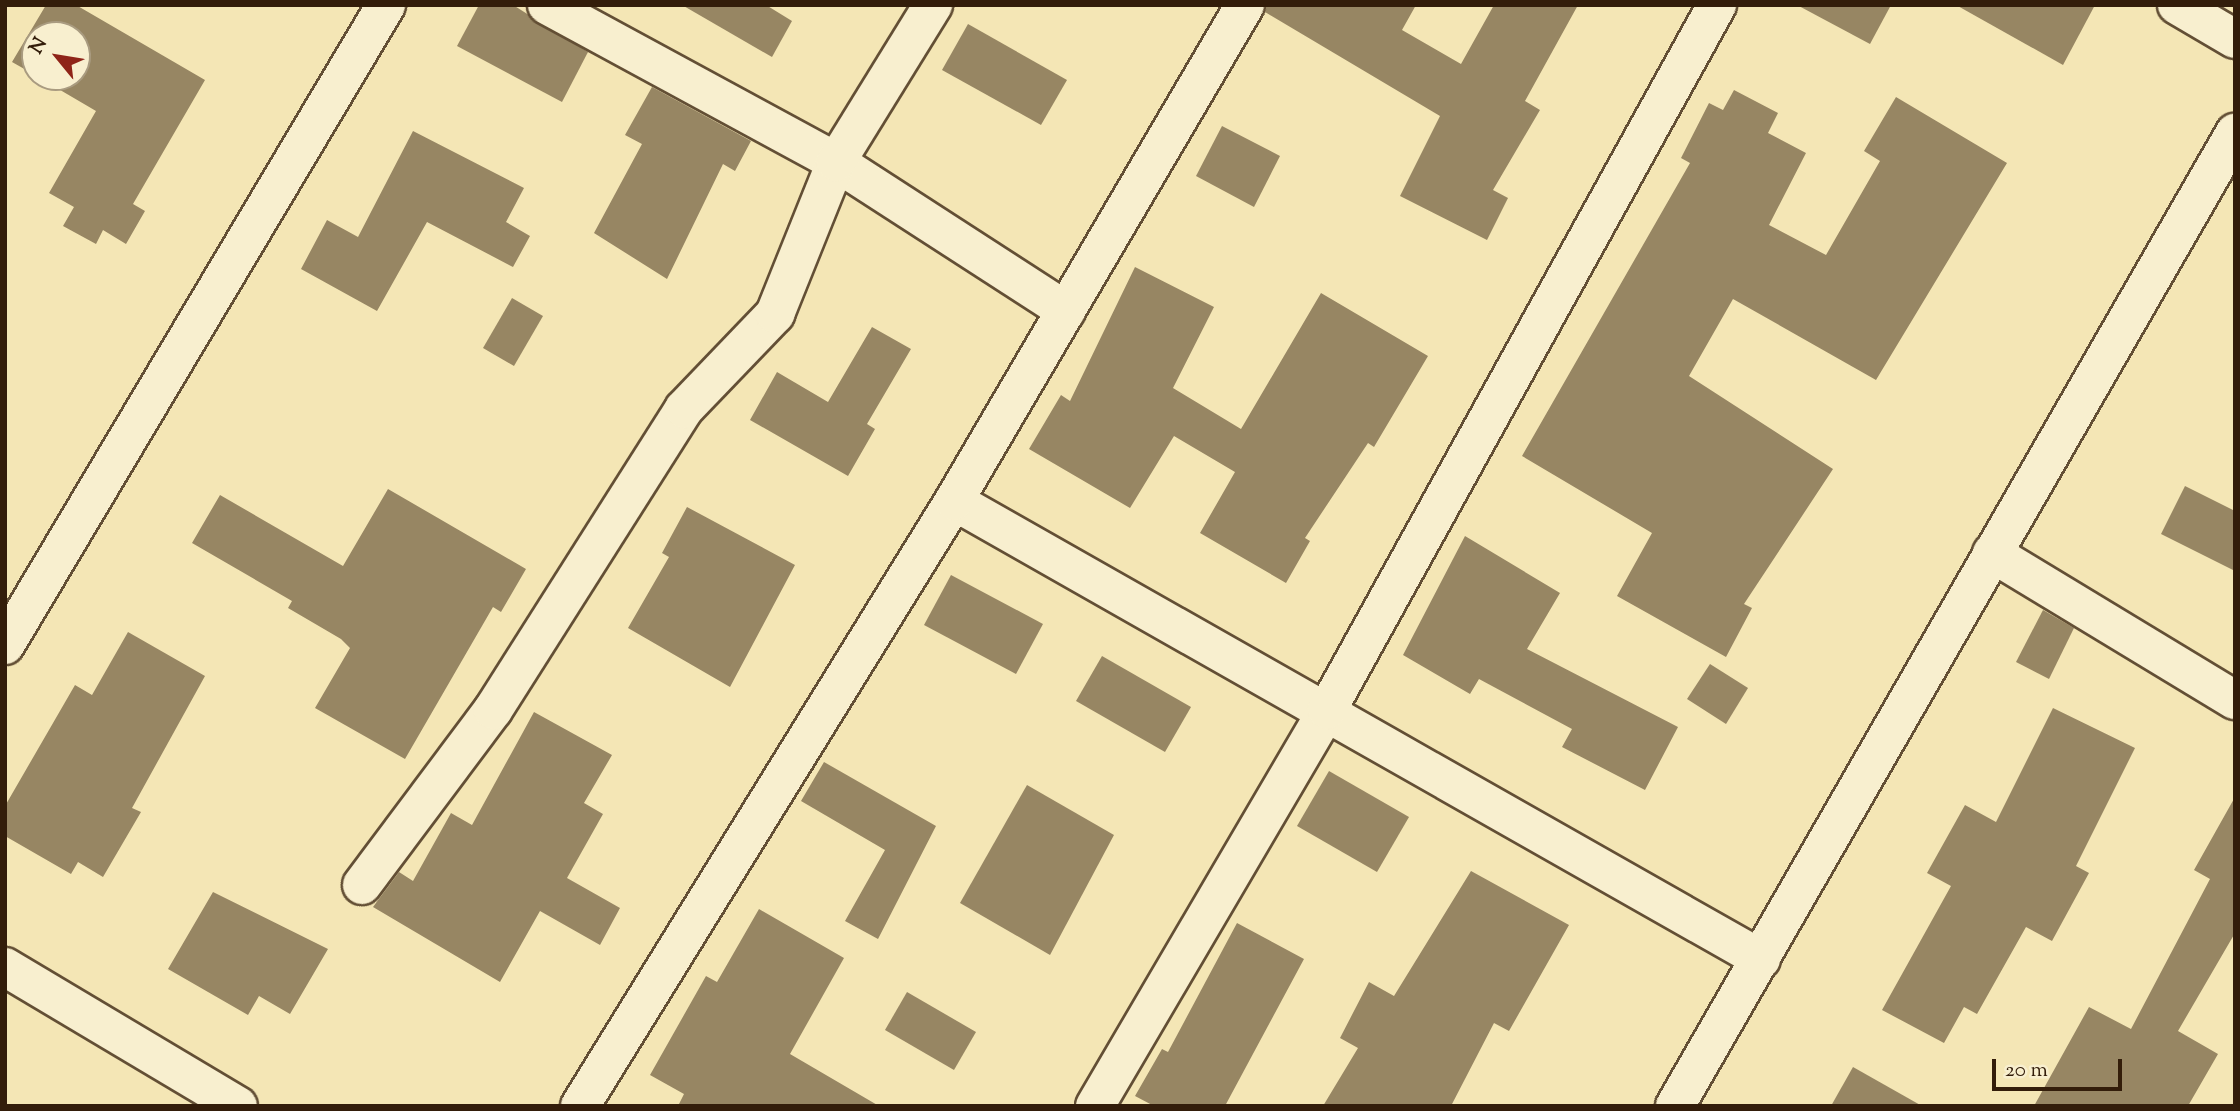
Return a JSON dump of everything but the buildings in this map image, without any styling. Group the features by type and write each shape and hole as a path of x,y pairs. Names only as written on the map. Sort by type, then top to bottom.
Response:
{"street":[{"path":"5,645 386,5"},
{"path":"547,5 836,162 1066,311"},
{"path":"362,885 493,710 684,409 775,314 836,162 933,5"},
{"path":"580,1106 954,501 1245,5"},
{"path":"1095,1106 1327,710 1717,5"},
{"path":"2177,5 2235,39"},
{"path":"1675,1106 2235,133"},
{"path":"954,501 1327,710 1761,959"},
{"path":"1992,553 2235,700"},
{"path":"5,967 238,1106"}]}
